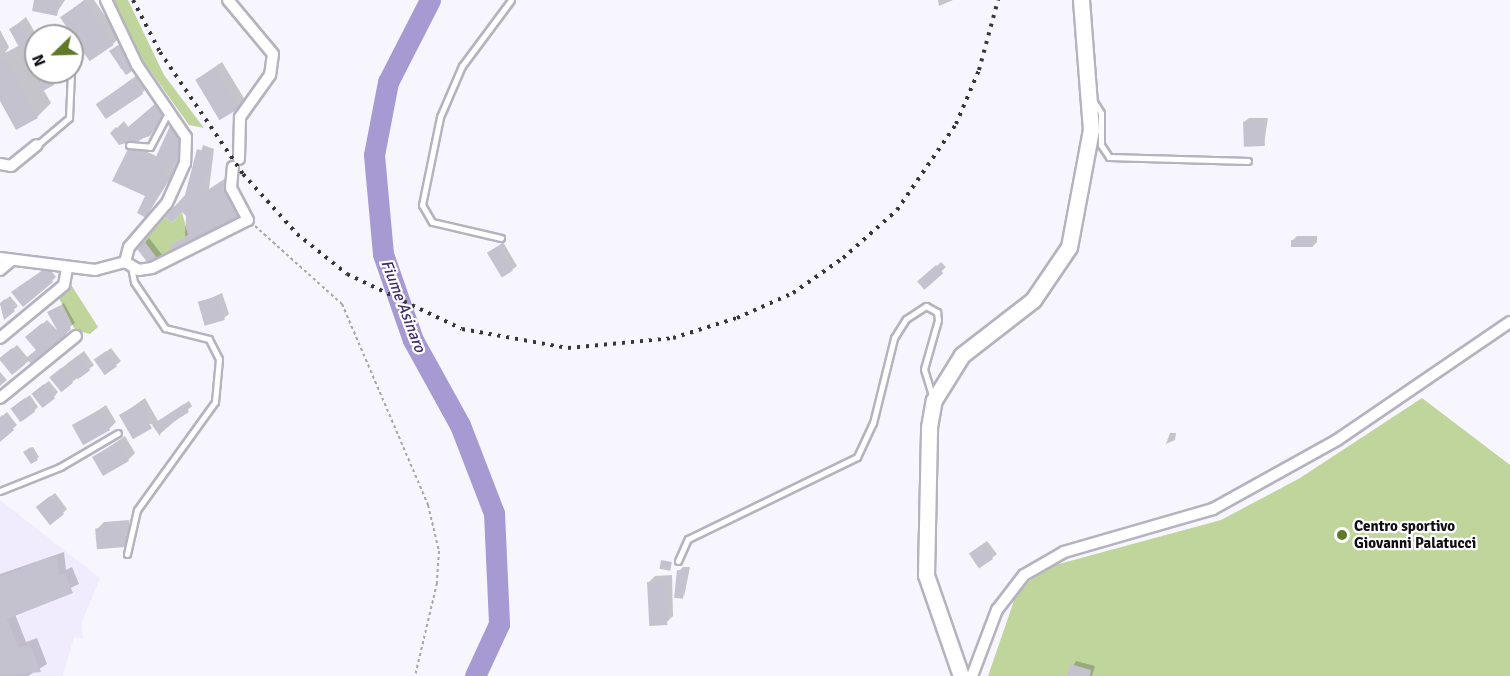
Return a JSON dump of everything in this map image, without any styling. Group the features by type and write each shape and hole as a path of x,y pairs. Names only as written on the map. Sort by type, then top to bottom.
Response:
{"main road":[{"path":"961,676 926,575 934,400 962,355 1033,300 1056,273 1077,213 1092,98 1081,0"}],"street":[{"path":"106,0 137,64 186,137 185,163 167,203 129,247 128,264"},
{"path":"0,258 67,268 114,269 128,264 152,268 248,220 231,188 236,163 240,117 273,62 270,47 228,0"},
{"path":"0,164 11,166 38,145"},
{"path":"0,270 12,260"},
{"path":"0,338 64,285 67,268"},
{"path":"972,676 997,610 1024,575 1064,552 1213,509 1337,441 1510,322"},
{"path":"0,398 76,336"}],"lane":[{"path":"501,238 432,222 422,204 440,117 462,66 512,0"},
{"path":"38,145 69,118 70,84"},
{"path":"1092,98 1101,113 1101,145 1109,157 1248,160"},
{"path":"129,145 150,147 170,110"},
{"path":"127,554 137,510 215,402 219,359 209,339 165,328 134,282 128,264"},
{"path":"678,561 688,539 857,457 873,423 894,338 906,320 926,306 937,312 938,320 924,369 934,400"},
{"path":"0,491 60,467 118,433"}],"path":[{"path":"248,220 342,304 428,505 439,551 437,583 415,676"}],"shaded area":[{"path":"0,500 100,578 82,622 83,639 74,637 63,676 0,676"}],"green space":[{"path":"114,0 128,0 164,75 204,128 189,125 139,55"},
{"path":"182,212 188,235 170,246 174,254 159,261 144,241 165,217 172,223"},
{"path":"70,283 98,327 90,334 75,330 59,298"},
{"name":"Centro sportivo Giovanni Palatucci","path":"1422,398 1510,465 1510,676 988,676 1017,592 1032,579 1055,565 1221,520 1300,478"}],"building":[{"path":"34,0 60,0 57,16 32,11"},
{"path":"84,1 114,45 90,61 84,53 84,24 65,24 60,17"},
{"path":"19,23 24,32 24,56 9,29"},
{"path":"118,45 132,71 126,75 109,51"},
{"path":"5,58 38,118 16,130 0,101 0,61"},
{"path":"215,68 239,108 219,120 195,80"},
{"path":"133,79 143,94 106,119 96,104"},
{"path":"39,84 54,85 43,91"},
{"path":"155,104 162,118 150,136 119,145 110,133 116,127 121,133"},
{"path":"1264,121 1265,146 1244,147 1243,122"},
{"path":"171,124 176,131 172,138 181,141 178,162 174,170 166,166 164,173 170,177 146,218 137,213 145,196 112,181 128,149 154,161"},
{"path":"197,149 211,153 203,184 197,187 202,194 222,182 240,218 174,254 169,246 188,235 188,218 182,212 172,223 165,217 185,195"},
{"path":"1291,240 1313,240 1313,247 1291,247"},
{"path":"144,241 159,261 148,263 137,249"},
{"path":"498,246 513,271 502,278 487,253"},
{"path":"936,265 943,273 924,290 917,281"},
{"path":"43,270 53,282 23,307 11,292"},
{"path":"218,296 225,320 205,326 198,302"},
{"path":"5,299 15,311 4,320 0,303"},
{"path":"59,306 71,329 32,365 26,358 36,350 25,337 42,323 51,334 57,330 47,312"},
{"path":"12,348 25,364 12,375 0,360"},
{"path":"106,351 117,367 105,375 94,360"},
{"path":"79,355 90,370 78,379 67,364"},
{"path":"61,368 73,383 61,392 49,377"},
{"path":"44,384 55,398 42,408 31,394"},
{"path":"25,398 35,412 20,422 10,409"},
{"path":"138,404 152,428 133,439 119,415"},
{"path":"184,404 189,412 161,430 160,436 152,425"},
{"path":"99,410 110,430 83,445 72,425"},
{"path":"2,415 14,430 0,442 0,417"},
{"path":"118,442 129,461 103,476 92,457"},
{"path":"31,447 38,460 31,464 23,452"},
{"path":"50,496 64,514 50,525 36,507"},
{"path":"123,526 125,547 97,549 95,528"},
{"path":"983,544 993,559 979,568 969,554"},
{"path":"47,558 57,558 59,575 65,573 73,593 7,619 19,648 30,644 41,672 0,676 0,577"},
{"path":"661,560 672,562 670,571 659,569"},
{"path":"677,570 686,571 683,599 674,598"},
{"path":"665,581 667,625 649,626 647,582"},
{"path":"1070,664 1091,670 1090,676 1067,676"}],"waterway":[{"name":"Fiume Asinaro","path":"430,0 388,82 374,155 383,254 413,340 460,425 494,513 499,624 475,676"}],"railway":[{"path":"133,0 160,52 243,174 297,234 347,274 462,329 568,348 673,338 737,318 793,293 843,258 897,210 956,124 979,70 998,0"}],"place":[{"name":"Centro sportivo Giovanni Palatucci","path":"1342,535"}]}
